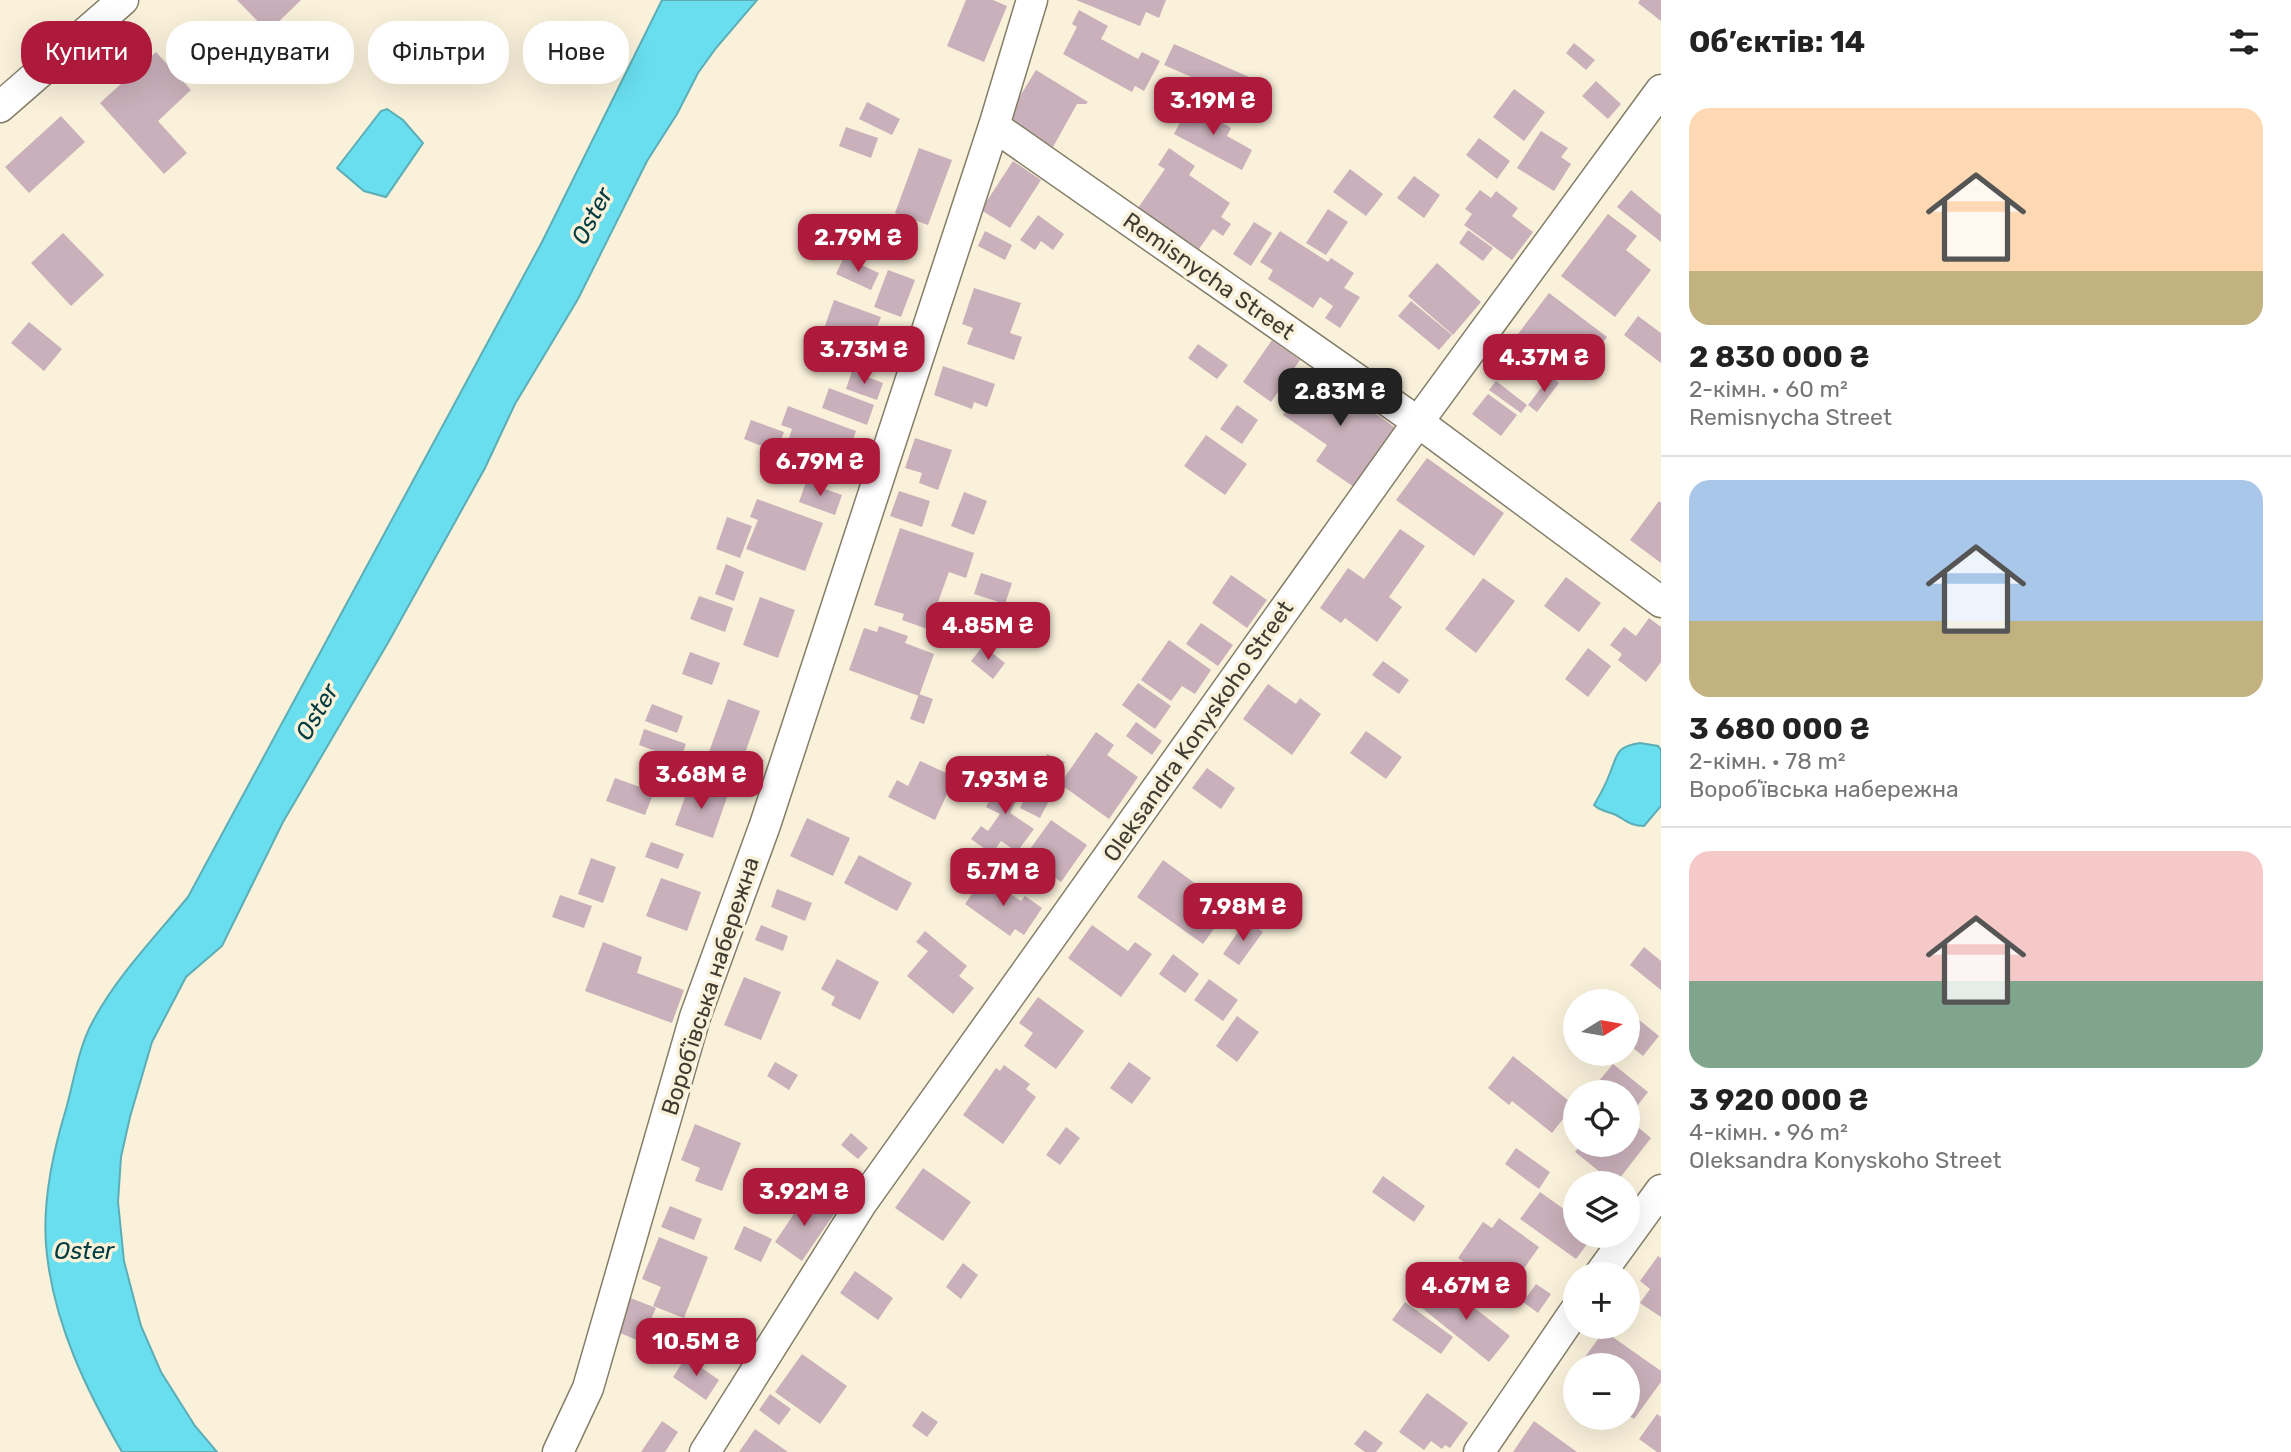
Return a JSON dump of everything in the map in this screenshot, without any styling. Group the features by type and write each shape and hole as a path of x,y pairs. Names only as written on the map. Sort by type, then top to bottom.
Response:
{"street":[{"path":"0,107 123,0"},
{"name":"Воробʼївська набережна","path":"558,1452 588,1388 695,1017 765,825 994,126 1032,0"},
{"name":"Oleksandra Konyskoho Street","path":"705,1452 861,1204 1418,422 1661,90"},
{"name":"Remisnycha Street","path":"994,126 1418,422 1661,602"},
{"path":"1609,1262 1661,1190"},
{"path":"1479,1452 1563,1329"}],"water":[{"name":"Oster","path":"662,0 757,0 698,73 677,114 647,161 578,299 515,404 485,468 389,641 283,822 222,946 186,977 152,1042 121,1157 118,1202 124,1261 141,1326 161,1372 195,1426 217,1452 122,1452 74,1357 57,1307 47,1255 45,1219 49,1182 83,1043 112,990 188,897 542,242 620,84 629,84 629,67"},
{"path":"387,109 403,120 423,143 386,197 364,191 337,168 381,111"},
{"path":"1640,743 1658,746 1661,750 1661,806 1644,826 1632,824 1594,805 1619,752"}],"building":[{"path":"237,0 301,0 279,21 257,21"},
{"path":"966,0 993,0 1007,6 984,62 947,46"},
{"path":"1076,0 1166,0 1159,18 1146,12 1140,26"},
{"path":"1640,0 1661,0 1661,21 1638,3"},
{"path":"1079,10 1108,26 1101,39 1138,59 1142,52 1160,61 1144,91 1135,86 1132,92 1063,54 1077,27 1072,24"},
{"path":"1574,43 1595,60 1586,70 1566,53"},
{"path":"1174,44 1256,80 1246,101 1164,65"},
{"path":"156,52 166,63 166,84 185,84 191,90 158,121 187,153 164,174 100,103 121,84 152,84 152,56"},
{"path":"1036,70 1088,102 1077,104 1053,147 1006,119"},
{"path":"1596,81 1621,104 1608,119 1582,96"},
{"path":"1514,89 1545,112 1524,141 1493,117"},
{"path":"867,102 900,119 892,135 859,119"},
{"path":"1197,107 1203,110 1205,107 1224,117 1221,122 1231,128 1227,136 1252,150 1242,170 1174,134 1184,115 1191,119"},
{"path":"61,116 85,142 29,193 5,167"},
{"path":"846,127 878,138 871,158 839,146"},
{"path":"1541,131 1568,148 1561,157 1571,164 1554,191 1517,168"},
{"path":"1479,138 1510,161 1497,179 1466,155"},
{"path":"919,148 952,160 928,225 895,213"},
{"path":"1169,148 1195,166 1189,175 1230,203 1221,217 1231,224 1223,236 1213,229 1199,249 1138,208 1165,169 1158,165"},
{"path":"1013,161 1041,180 1010,228 981,210"},
{"path":"1350,169 1383,194 1366,216 1333,192"},
{"path":"1414,176 1440,195 1424,218 1397,198"},
{"path":"1480,190 1491,198 1496,191 1518,208 1512,216 1533,232 1512,260 1464,225 1472,214 1465,209"},
{"path":"1631,190 1661,215 1661,242 1617,207"},
{"path":"1328,209 1348,222 1326,255 1306,243"},
{"path":"1608,214 1637,236 1626,250 1651,270 1615,317 1561,276"},
{"path":"1038,215 1064,234 1053,250 1041,241 1035,250 1020,240"},
{"path":"1254,222 1272,233 1251,266 1233,254"},
{"path":"1468,230 1493,248 1483,261 1459,243"},
{"path":"985,231 1012,245 1005,260 978,246"},
{"path":"1280,231 1328,262 1331,258 1354,273 1344,288 1360,297 1340,328 1325,318 1333,306 1320,297 1313,308 1268,279 1273,270 1260,262"},
{"path":"63,233 104,275 71,306 31,263"},
{"path":"844,257 879,273 871,290 836,274"},
{"path":"1437,263 1481,302 1453,335 1408,296"},
{"path":"888,270 915,280 901,317 874,307"},
{"path":"974,288 1021,303 1010,333 1022,337 1014,360 967,344 973,328 962,324"},
{"path":"1549,293 1607,337 1578,374 1555,357 1553,360 1518,334"},
{"path":"834,300 881,317 876,330 884,333 870,372 816,352"},
{"path":"1411,301 1452,335 1439,350 1398,316"},
{"path":"1638,316 1661,333 1661,363 1624,335"},
{"path":"29,322 62,349 44,371 11,343"},
{"path":"1272,340 1300,360 1271,402 1243,382"},
{"path":"1198,344 1228,365 1217,379 1188,358"},
{"path":"943,366 995,384 987,407 974,402 972,409 934,395"},
{"path":"852,371 883,383 877,400 846,389"},
{"path":"1314,371 1396,428 1354,487 1316,461 1327,445 1283,415"},
{"path":"1550,376 1559,383 1537,412 1528,405"},
{"path":"1496,381 1527,405 1521,413 1489,390"},
{"path":"829,388 874,405 867,425 822,408"},
{"path":"1488,394 1517,415 1501,436 1472,414"},
{"path":"1237,405 1258,420 1242,444 1220,429"},
{"path":"788,406 856,431 840,474 784,453 792,429 781,425"},
{"path":"751,420 784,432 777,452 744,439"},
{"path":"1206,435 1247,464 1225,495 1184,466"},
{"path":"915,438 952,450 938,490 919,483 922,473 905,468"},
{"path":"1427,458 1504,513 1474,556 1396,500"},
{"path":"806,482 842,495 835,515 799,502"},
{"path":"899,491 930,501 922,527 890,516"},
{"path":"964,492 987,501 974,535 951,526"},
{"path":"757,499 823,523 805,571 746,549 758,520 750,517"},
{"path":"1659,501 1661,503 1661,563 1630,540"},
{"path":"727,517 752,526 740,558 716,549"},
{"path":"900,528 974,553 966,578 949,572 938,602 951,606 943,628 938,626 936,632 902,620 904,614 874,605"},
{"path":"1400,529 1425,546 1389,597 1402,607 1377,642 1345,618 1341,623 1320,608 1348,568 1364,579"},
{"path":"726,564 744,572 734,601 715,594"},
{"path":"981,573 1012,583 1005,604 974,594"},
{"path":"1231,575 1267,600 1247,628 1212,603"},
{"path":"1566,577 1601,603 1579,632 1544,606"},
{"path":"1483,578 1515,601 1476,653 1445,629"},
{"path":"699,596 733,608 725,632 690,619"},
{"path":"760,597 795,610 778,658 743,645"},
{"path":"1649,618 1661,627 1661,662 1646,682 1618,660 1622,654 1610,645 1624,627 1636,636"},
{"path":"1201,623 1233,645 1218,666 1186,644"},
{"path":"879,626 908,636 905,643 934,654 919,696 849,670 864,628 877,632"},
{"path":"1169,640 1211,670 1195,694 1182,686 1171,701 1141,680"},
{"path":"983,646 1005,663 993,679 971,661"},
{"path":"1588,648 1611,666 1588,697 1565,679"},
{"path":"690,652 720,663 712,685 682,674"},
{"path":"1383,661 1409,680 1399,694 1372,675"},
{"path":"1138,683 1171,706 1155,729 1122,705"},
{"path":"1268,684 1296,704 1300,698 1321,714 1292,755 1243,719"},
{"path":"919,694 933,699 924,724 910,719"},
{"path":"728,699 760,711 745,753 764,760 751,796 728,788 737,762 709,752"},
{"path":"652,704 683,716 677,733 645,721"},
{"path":"1136,722 1162,741 1152,755 1126,736"},
{"path":"644,729 686,744 680,760 639,745"},
{"path":"1366,731 1402,757 1386,779 1350,753"},
{"path":"1096,732 1114,745 1107,755 1138,777 1109,819 1060,784"},
{"path":"1047,754 1065,762 1054,785 1036,777"},
{"path":"920,761 955,777 935,820 888,797 897,780 908,786"},
{"path":"1006,767 1028,779 1010,813 1034,829 1017,852 1001,841 992,854 971,839 981,826 988,831 1000,814 986,807"},
{"path":"1207,768 1235,788 1221,809 1192,788"},
{"path":"615,778 654,792 645,815 606,801"},
{"path":"1033,782 1053,793 1040,818 1020,808"},
{"path":"690,783 727,797 713,838 675,825"},
{"path":"807,818 850,838 833,876 790,856"},
{"path":"1051,820 1087,845 1061,882 1025,856"},
{"path":"651,842 684,854 678,869 645,857"},
{"path":"859,855 912,883 897,911 844,883"},
{"path":"591,858 616,867 603,903 578,894"},
{"path":"1163,860 1229,908 1203,944 1137,897"},
{"path":"984,876 1021,901 1025,896 1042,908 1024,935 1015,929 1010,936 965,904"},
{"path":"661,878 701,892 687,931 646,916"},
{"path":"777,889 812,903 805,921 771,907"},
{"path":"560,895 592,906 584,928 552,917"},
{"path":"1246,920 1263,932 1239,965 1223,954"},
{"path":"761,925 788,936 783,951 755,940"},
{"path":"1092,925 1128,951 1135,942 1152,954 1121,997 1068,958"},
{"path":"925,931 967,966 959,976 974,988 953,1014 907,976 928,951 916,942"},
{"path":"603,942 642,957 637,973 684,990 672,1023 585,991"},
{"path":"1644,947 1661,961 1661,990 1630,965"},
{"path":"1173,954 1199,974 1185,993 1159,974"},
{"path":"837,959 879,982 860,1020 831,1005 835,997 821,989"},
{"path":"744,977 781,992 761,1040 724,1025"},
{"path":"1209,979 1238,1000 1223,1021 1194,1000"},
{"path":"1038,997 1084,1031 1056,1069 1024,1046 1033,1033 1019,1023"},
{"path":"1237,1016 1259,1032 1237,1062 1216,1046"},
{"path":"1640,1021 1659,1036 1643,1056 1640,1054"},
{"path":"1513,1056 1563,1096 1563,1119 1552,1133 1512,1101 1509,1105 1488,1088"},
{"path":"775,1062 798,1075 789,1090 767,1076"},
{"path":"1129,1062 1151,1078 1132,1104 1110,1088"},
{"path":"1004,1065 1030,1084 1026,1089 1036,1097 1003,1144 963,1115 996,1068 1000,1071"},
{"path":"1611,1066 1616,1066 1633,1080 1600,1080"},
{"path":"1640,1086 1648,1092 1640,1102"},
{"path":"695,1124 741,1143 722,1191 695,1181 700,1168 681,1160"},
{"path":"1066,1127 1080,1138 1060,1165 1046,1155"},
{"path":"1640,1129 1651,1138 1640,1152"},
{"path":"851,1133 868,1148 858,1159 841,1145"},
{"path":"1516,1148 1550,1172 1539,1189 1505,1164"},
{"path":"1581,1157 1636,1157 1625,1171 1599,1171"},
{"path":"923,1168 971,1202 943,1241 895,1208"},
{"path":"1383,1176 1425,1206 1414,1222 1372,1192"},
{"path":"1540,1192 1563,1208 1563,1248 1584,1248 1576,1259 1520,1219"},
{"path":"806,1196 834,1214 802,1261 775,1242"},
{"path":"670,1206 702,1219 694,1240 661,1227"},
{"path":"1499,1218 1539,1247 1507,1293 1458,1258 1483,1222 1492,1228"},
{"path":"744,1226 772,1239 761,1262 734,1249"},
{"path":"659,1237 708,1257 684,1318 653,1306 661,1287 642,1279"},
{"path":"1658,1256 1661,1258 1661,1317 1640,1303 1650,1289 1640,1281"},
{"path":"963,1263 978,1275 961,1299 946,1287"},
{"path":"855,1271 893,1298 878,1320 840,1293"},
{"path":"1442,1282 1510,1336 1489,1362 1422,1308"},
{"path":"1536,1284 1551,1294 1538,1313 1523,1302"},
{"path":"628,1297 656,1308 651,1319 669,1326 664,1340 646,1333 642,1342 615,1331"},
{"path":"1405,1302 1453,1337 1441,1354 1392,1320"},
{"path":"1598,1339 1615,1339 1635,1353 1588,1353"},
{"path":"802,1354 847,1386 820,1424 775,1392"},
{"path":"1640,1356 1661,1371 1661,1382 1640,1411"},
{"path":"686,1357 719,1380 706,1400 673,1377"},
{"path":"1427,1393 1468,1423 1450,1448 1445,1445 1442,1449 1431,1441 1424,1450 1399,1432"},
{"path":"770,1394 791,1409 779,1425 759,1410"},
{"path":"922,1411 938,1422 927,1437 912,1426"},
{"path":"1657,1414 1661,1417 1661,1452 1639,1439"},
{"path":"662,1421 678,1432 665,1452 641,1452"},
{"path":"1534,1421 1577,1452 1513,1452"},
{"path":"755,1429 788,1452 739,1452"},
{"path":"1365,1430 1383,1443 1376,1452 1365,1452 1354,1444"}]}
